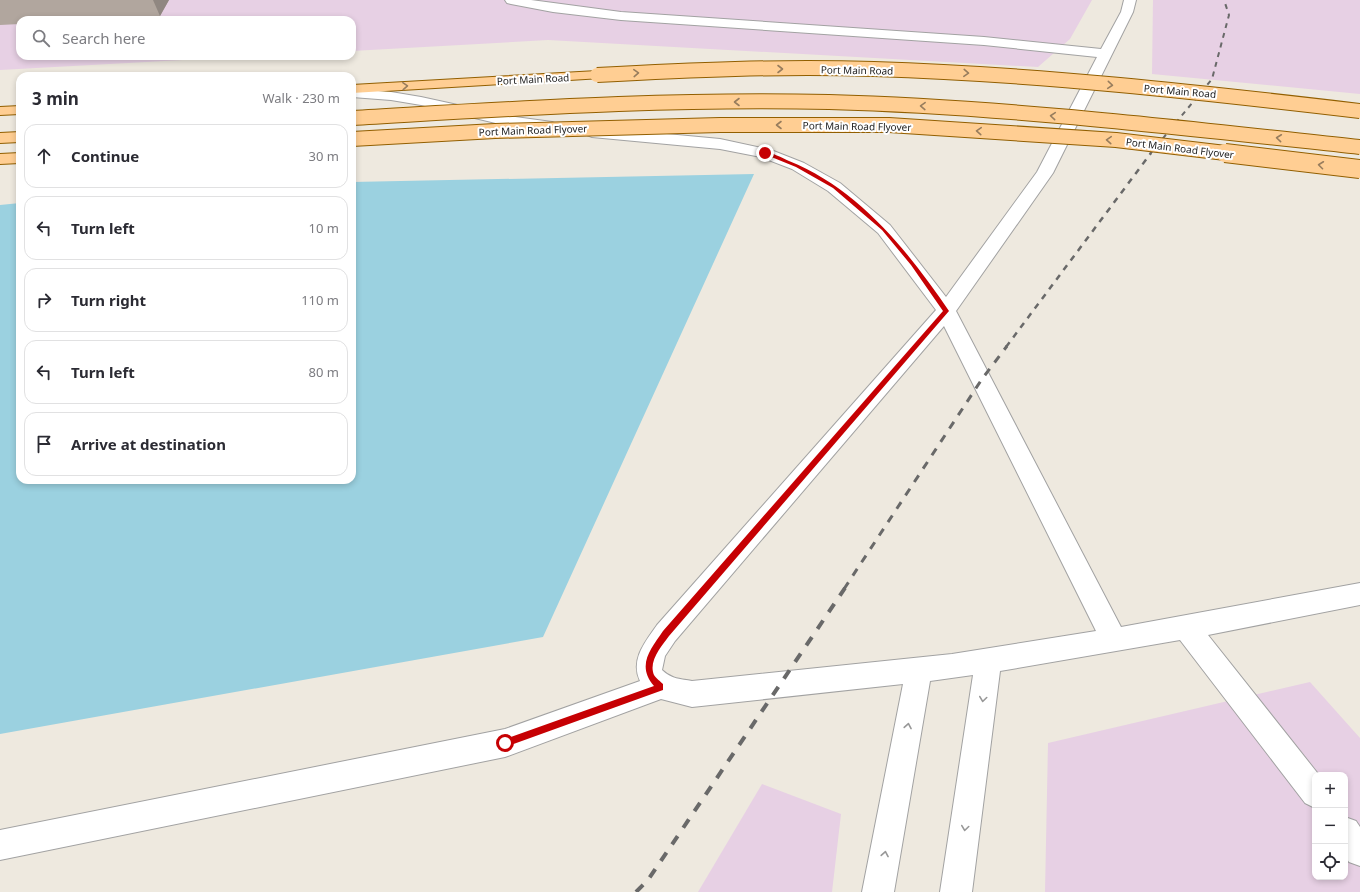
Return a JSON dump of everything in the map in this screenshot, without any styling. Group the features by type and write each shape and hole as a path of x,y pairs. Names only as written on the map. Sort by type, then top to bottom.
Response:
{"main road":[{"name":"Port Main Road","path":"356,89 668,71 872,69 1000,75 1229,95 1360,111"},
{"name":"Port Main Road Flyover","path":"356,118 629,104 828,102 953,107 1213,131 1360,147"},
{"path":"0,111 16,110"},
{"name":"Port Main Road Flyover","path":"356,139 495,131 697,125 889,125 1116,140 1360,169"},
{"path":"0,138 16,137"},
{"path":"0,159 16,158"}],"street":[{"path":"511,0 553,8 621,16 984,42 1106,54"},
{"path":"1130,0 1127,12 1045,173 946,311 666,633 653,652 649,664 650,676 660,687 673,692 692,694 919,669 988,661 1114,640 1256,615 1360,594"},
{"path":"356,93 391,96 421,101 508,121 560,128 720,144 765,153 798,166 834,187 884,229 912,264 946,311 986,386 1114,640"},
{"path":"1186,627 1312,789"},
{"path":"956,892 988,661"},
{"path":"878,892 919,669"},
{"path":"0,845 505,743 660,687"},
{"path":"1348,836 1360,851"}],"shaded area":[{"path":"0,0 1092,0 1070,39 1038,67 548,40 356,51 356,16 16,16 16,60 184,60 0,70"},
{"path":"1153,0 1360,0 1360,94 1152,74"},
{"path":"1310,682 1360,738 1360,892 1045,892 1048,743"},
{"path":"762,784 841,814 832,892 698,892"}],"water":[{"path":"754,174 543,637 0,734 0,205 16,203 16,484 356,484 356,182"}],"railway":[{"path":"1150,154 1212,79 1229,15 1224,0"},
{"path":"1006,347 1151,153"},
{"path":"844,589 982,379 1007,346"},
{"path":"636,892 648,880 845,588"}],"route":[{"path":"505,743 660,687 650,676 649,664 653,652 666,633 946,311 912,264 884,229 834,187 798,166 765,153"}]}
